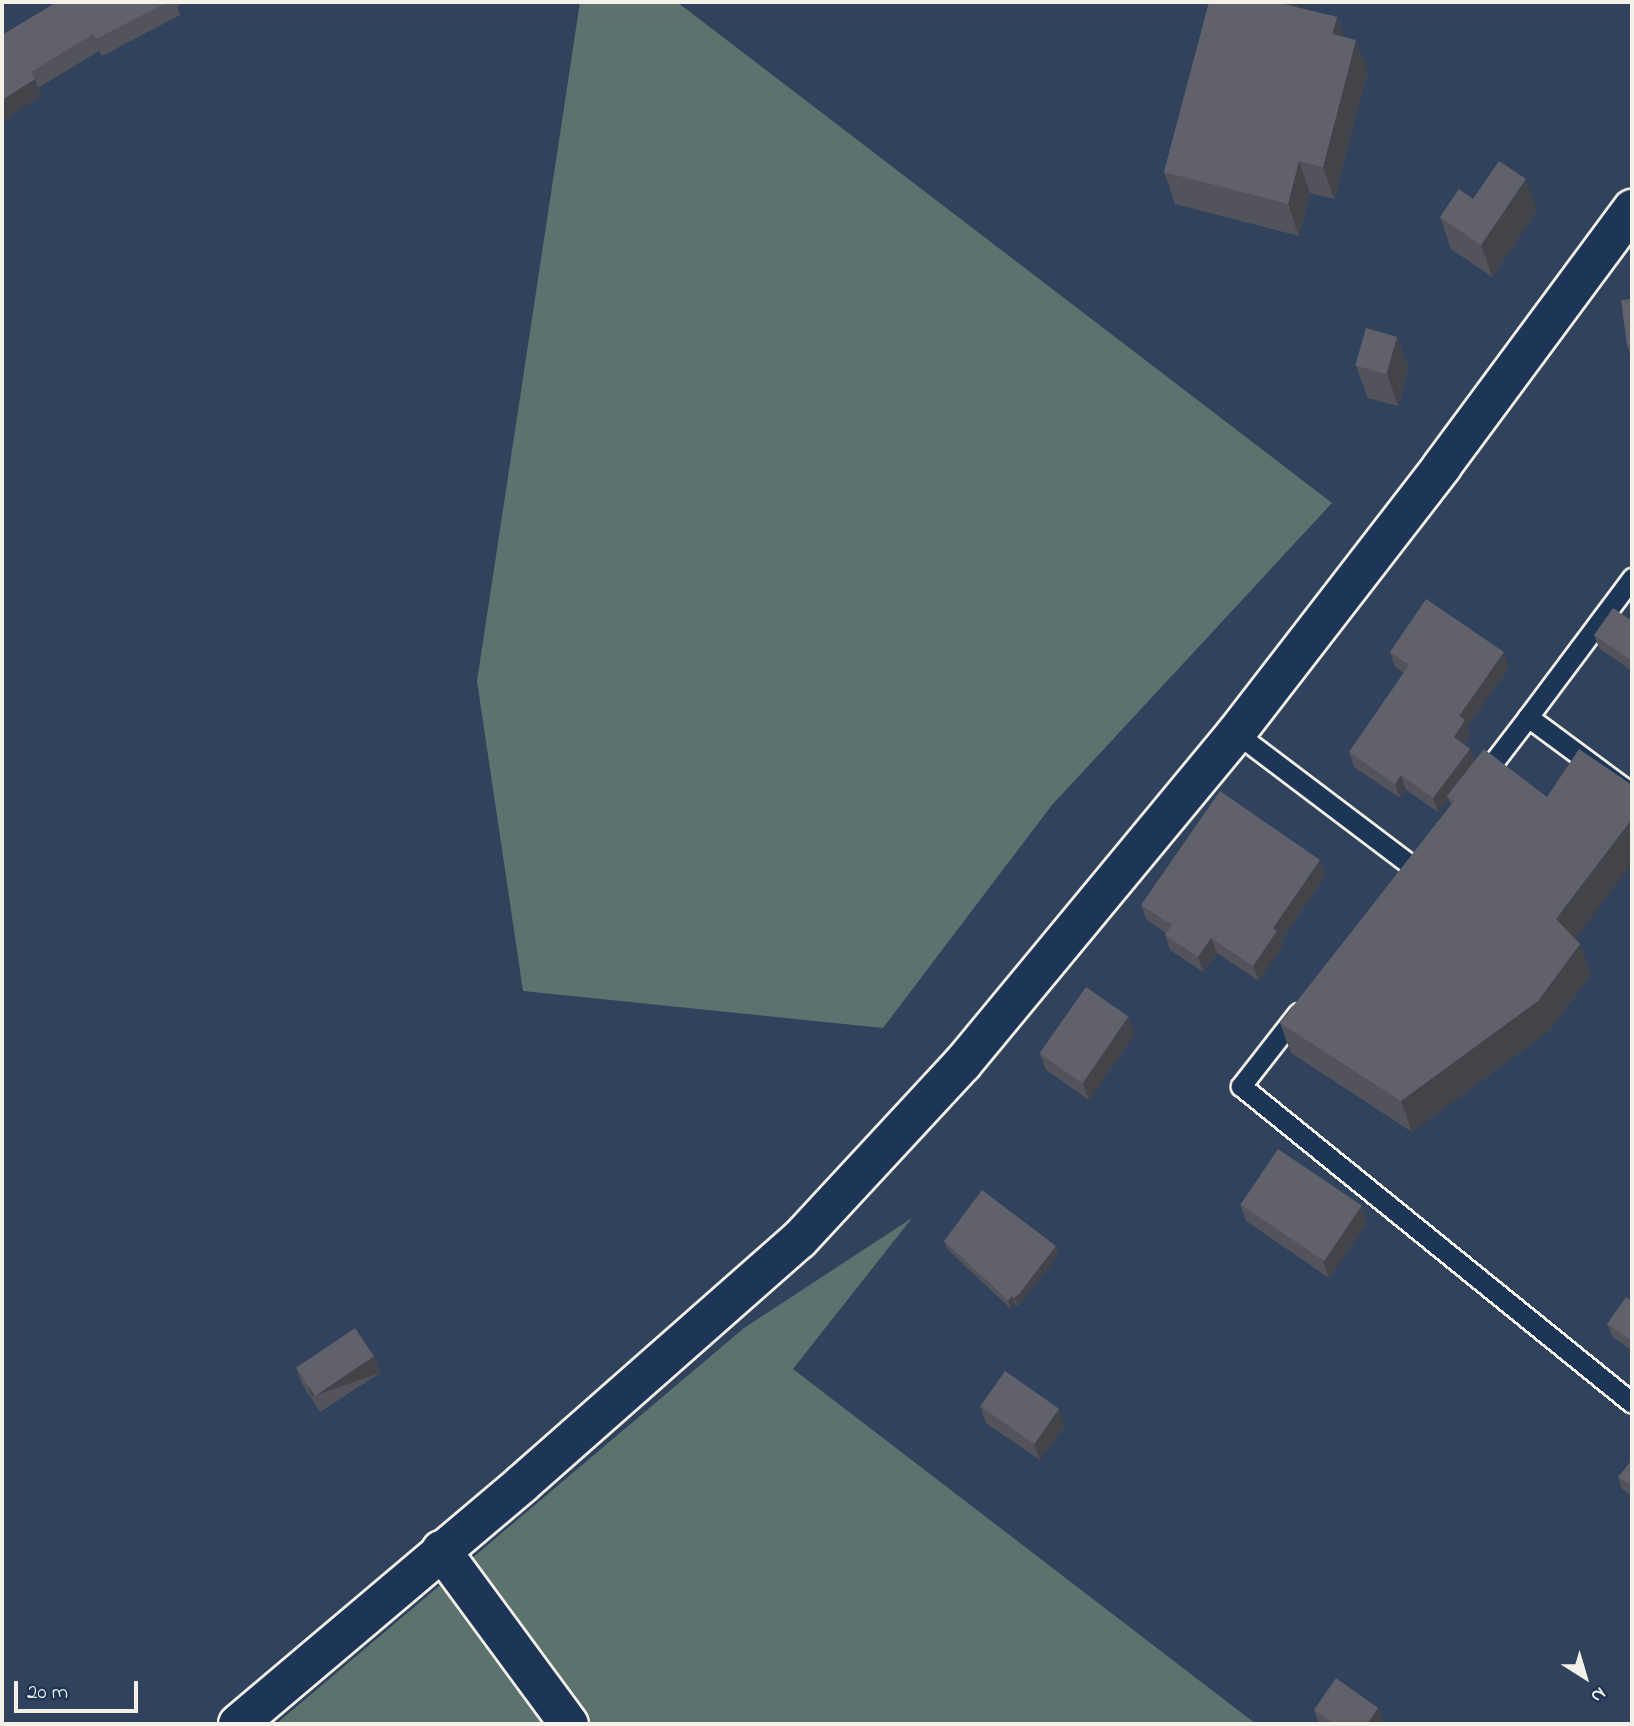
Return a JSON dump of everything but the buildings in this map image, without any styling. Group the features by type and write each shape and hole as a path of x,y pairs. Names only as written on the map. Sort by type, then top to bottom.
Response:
{"street":[{"path":"238,1724 523,1483 799,1240 963,1063 1236,733 1450,455 1632,209"},
{"path":"441,1550 569,1724"}],"lane":[{"path":"1470,791 1632,578"},
{"path":"1528,717 1632,794"},
{"path":"1236,733 1412,866"},
{"path":"1310,998 1241,1086 1632,1403"}],"green space":[{"path":"580,2 677,2 1332,503 1052,805 883,1028 523,991 477,681"},
{"path":"912,1218 793,1369 1256,1724 276,1724 744,1328"}]}
